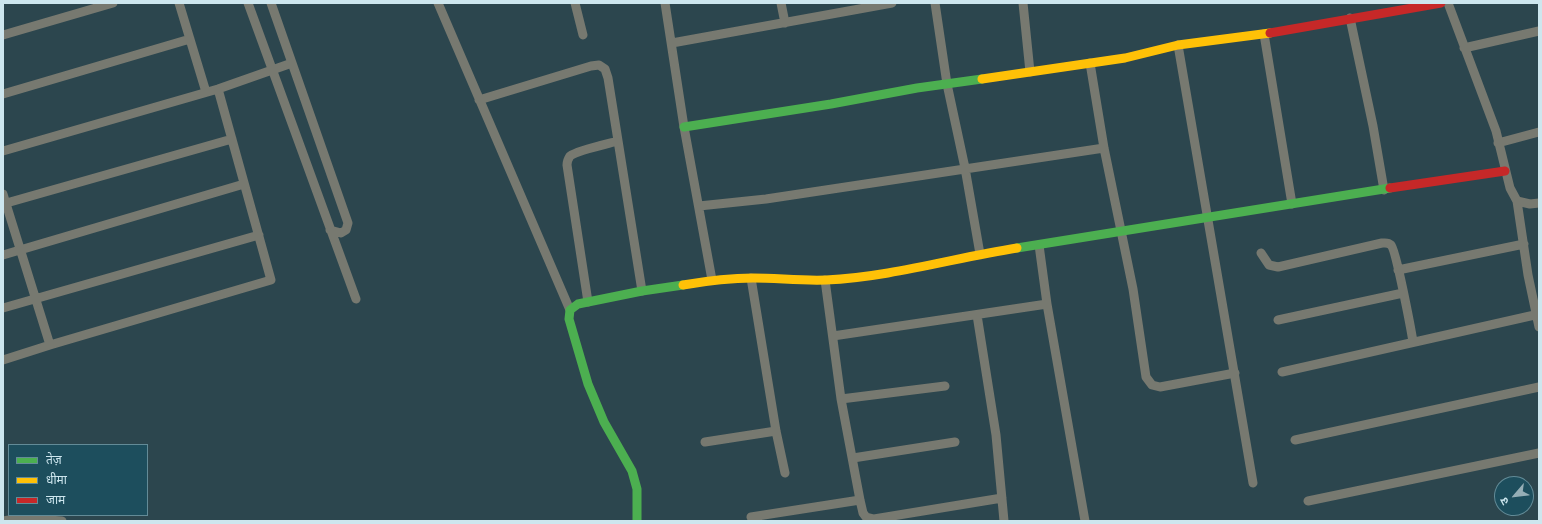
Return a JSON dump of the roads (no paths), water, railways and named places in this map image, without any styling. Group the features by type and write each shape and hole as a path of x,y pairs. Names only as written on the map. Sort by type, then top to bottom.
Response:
{"street":[{"path":"3,35 113,3"},
{"path":"179,3 206,92"},
{"path":"248,3 356,300"},
{"path":"271,3 348,223 346,230 341,232 330,230"},
{"path":"438,3 570,310 569,319 588,384 604,422 632,471 637,489 637,521"},
{"path":"575,3 583,35"},
{"path":"665,3 684,127 712,280"},
{"path":"781,3 784,23"},
{"path":"672,43 892,3"},
{"path":"935,3 947,84 965,168 980,254"},
{"path":"1022,3 1030,72"},
{"path":"684,127 831,104 917,88 1125,58 1178,45 1264,34 1441,3"},
{"path":"1448,3 1496,131 1510,188 1517,201 1538,314 1539,328"},
{"path":"1350,18 1373,126 1384,190"},
{"path":"1464,48 1539,31"},
{"path":"1264,34 1292,204"},
{"path":"3,94 190,39"},
{"path":"1178,45 1209,218 1253,483"},
{"path":"3,152 218,89 272,71 292,62"},
{"path":"1090,63 1104,148 1133,289 1146,377 1152,385 1160,387 1235,373"},
{"path":"479,100 591,66 599,65 605,69 608,78 642,291"},
{"path":"3,360 272,280 218,89"},
{"path":"1498,143 1539,132"},
{"path":"4,204 232,139"},
{"path":"588,302 567,165 568,159 571,155 578,152 618,140"},
{"path":"699,206 766,199 1104,148"},
{"path":"570,310 578,304 642,291 712,280 751,278 825,280 896,271 1039,244 1505,171"},
{"path":"3,255 244,184"},
{"path":"3,194 4,204 50,345"},
{"path":"1517,201 1530,204 1539,203"},
{"path":"3,308 259,235"},
{"path":"1261,253 1269,265 1278,267 1387,243 1390,244 1393,248 1414,342"},
{"path":"1039,244 1046,304 1085,521"},
{"path":"1398,270 1524,244"},
{"path":"751,278 776,431 785,473"},
{"path":"825,280 841,400 860,500 863,513 866,517 874,519 1002,498"},
{"path":"1278,320 1403,293"},
{"path":"833,336 1046,304"},
{"path":"1282,372 1538,314"},
{"path":"977,315 996,434 1004,521"},
{"path":"841,400 945,386"},
{"path":"1295,440 1539,387"},
{"path":"705,442 776,431"},
{"path":"853,458 955,442"},
{"path":"1308,501 1539,453"},
{"path":"751,517 860,500"},
{"path":"3,521 21,518 62,521"}]}
